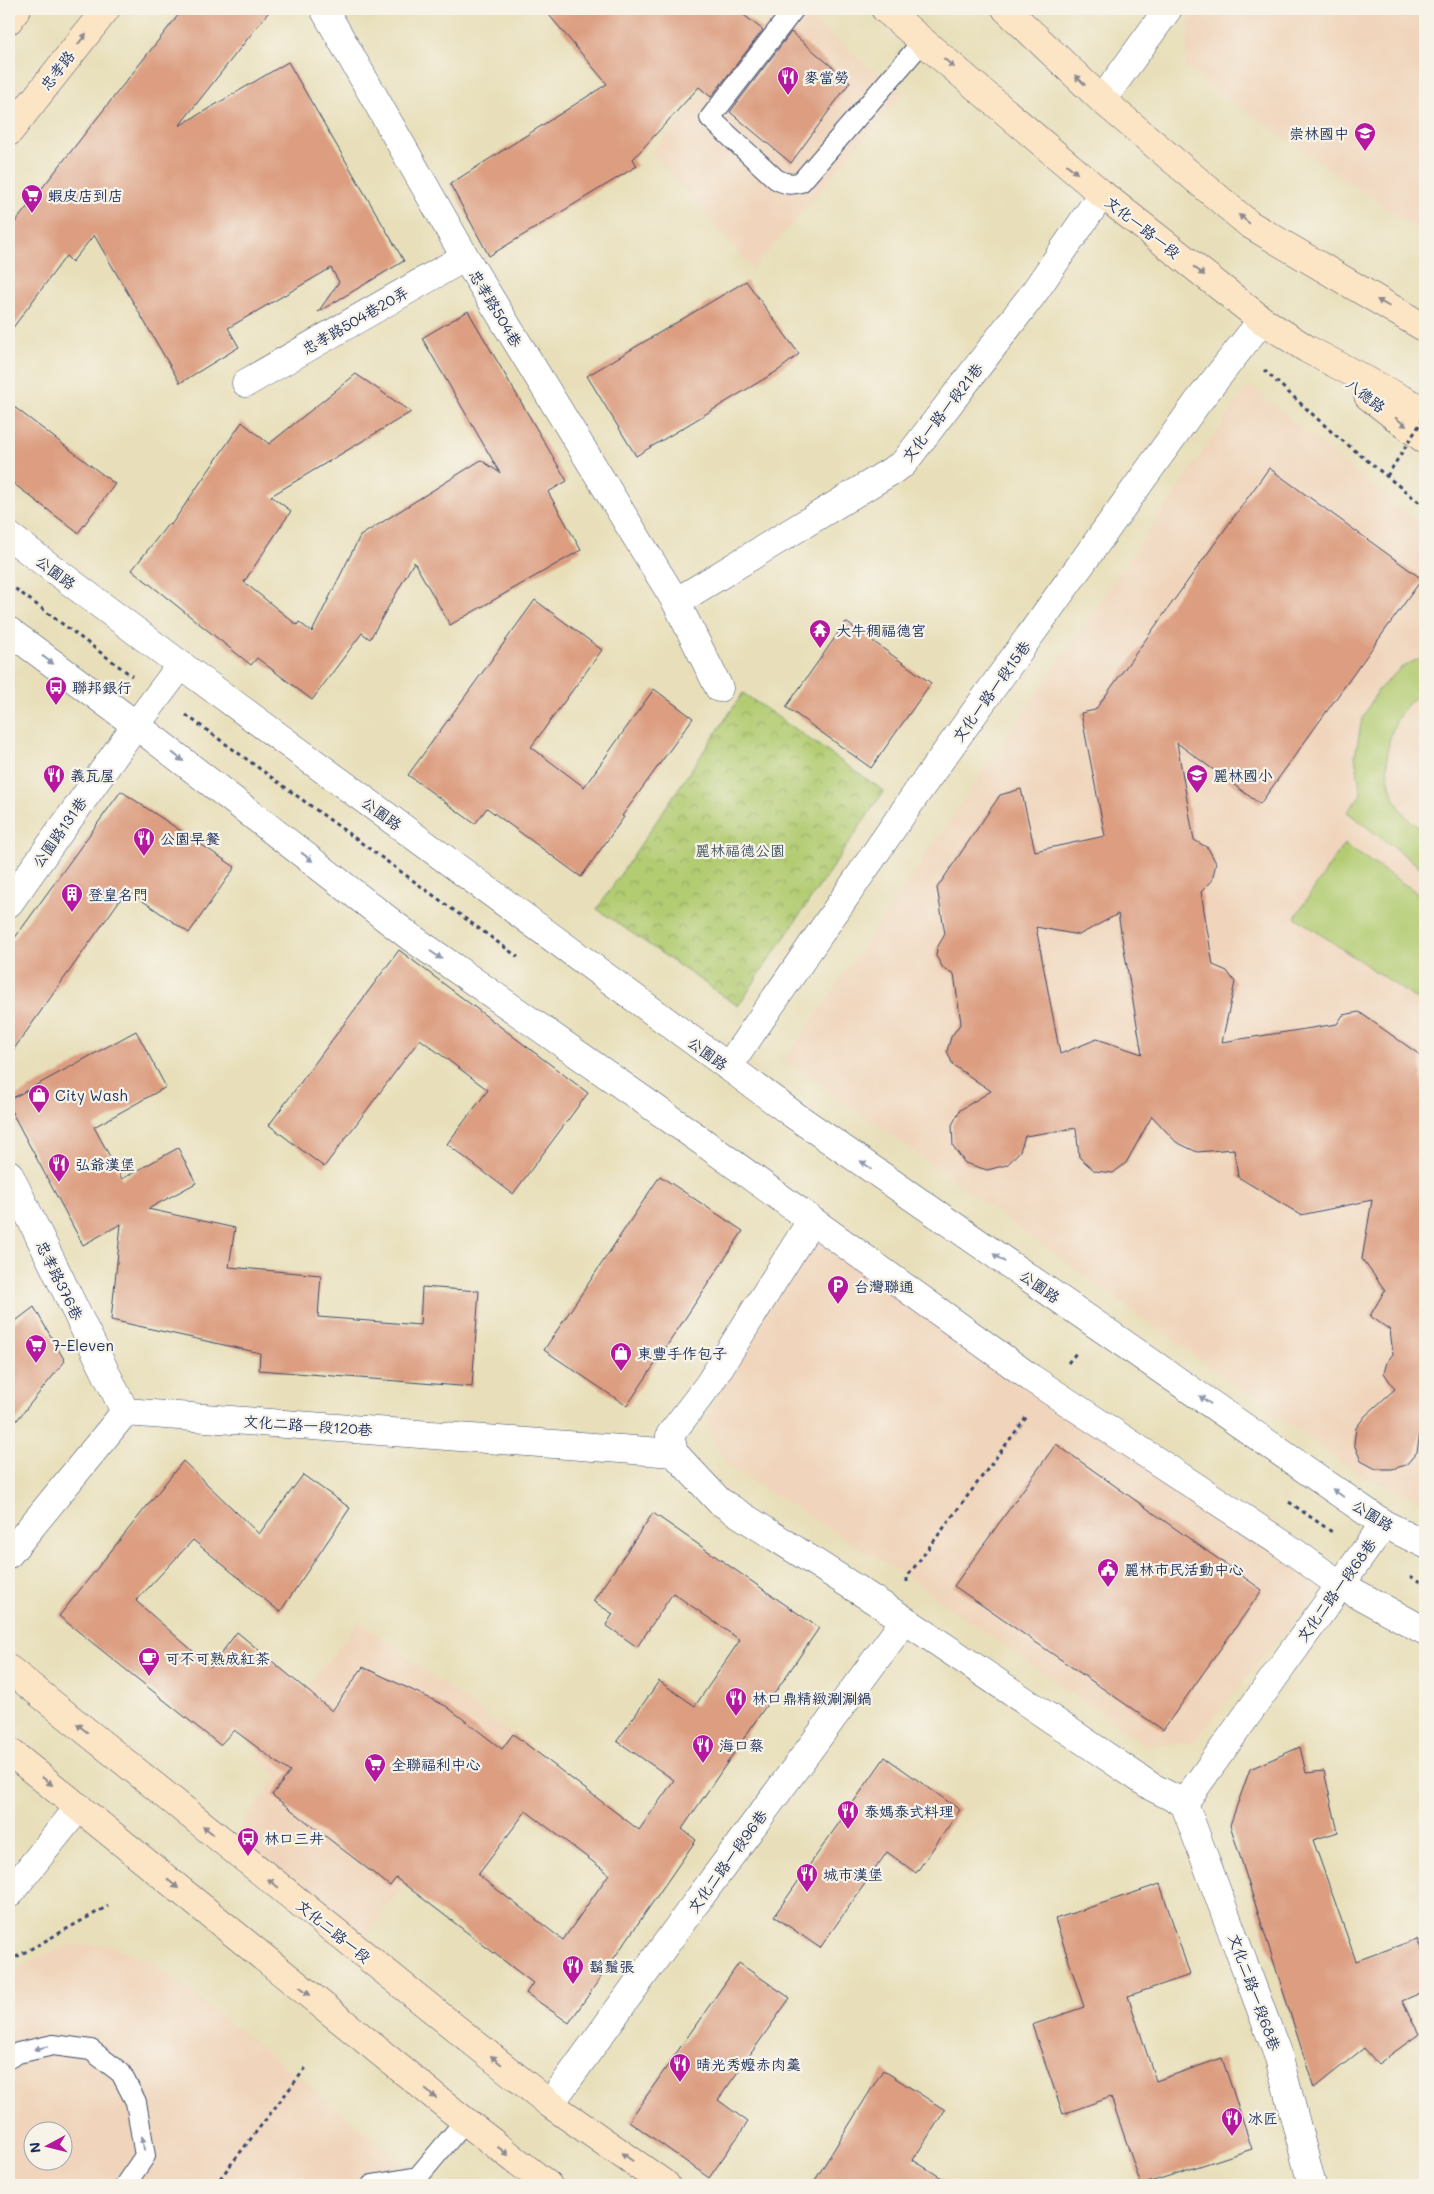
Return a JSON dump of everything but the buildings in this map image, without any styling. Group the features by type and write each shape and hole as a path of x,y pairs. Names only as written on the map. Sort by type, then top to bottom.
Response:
{"street":[{"path":"9,20 18,9"},
{"name":"忠孝路","path":"9,132 106,9"},
{"name":"忠孝路504巷","path":"324,9 465,257 676,602 719,688"},
{"name":"文化一路一段","path":"885,9 1102,194 1262,320 1307,349 1425,411"},
{"path":"1006,9 1102,100 1249,224 1425,328"},
{"path":"1102,100 1168,9"},
{"name":"文化一路一段21巷","path":"676,602 904,464 1033,294 1102,194"},
{"name":"忠孝路504巷20弄","path":"246,383 465,257"},
{"name":"文化一路一段15巷","path":"728,1067 916,794 1197,403 1262,320"},
{"name":"八德路","path":"1307,349 1425,440"},
{"name":"公園路","path":"9,536 181,666 794,1115 1384,1524 1425,1544"},
{"path":"9,631 136,725 409,936 696,1138 810,1221 1048,1389 1287,1546 1339,1584 1425,1632"},
{"name":"公園路131巷","path":"9,903 136,725 181,666"},
{"name":"忠孝路376巷","path":"9,1174 125,1412"},
{"path":"810,1221 708,1384 670,1435 674,1453 719,1501 905,1620 1152,1786 1184,1803"},
{"path":"9,1554 125,1412"},
{"name":"文化二路一段120巷","path":"125,1412 674,1453"},
{"name":"文化二路一段68巷","path":"1312,2185 1279,2058 1184,1803 1339,1584 1384,1524"},
{"name":"文化二路一段96巷","path":"550,2104 905,1620"},
{"name":"文化二路一段","path":"9,1669 550,2104 666,2185"},
{"path":"9,1751 80,1806 465,2121 548,2185"},
{"path":"9,1894 80,1806"}],"lane":[{"path":"794,9 710,118 776,179 784,183 794,184 801,182 923,41"},
{"path":"9,2058 53,2045 91,2050 121,2073 136,2102 145,2156 125,2185"},
{"path":"372,2185 416,2182 465,2121"}],"path":[{"path":"1387,476 1425,416"},
{"path":"1333,433 1425,507"},
{"path":"905,1620 907,1577 1048,1389 1098,1326"},
{"path":"9,1961 108,1906"},
{"path":"216,2185 308,2064"}],"shaded area":[{"path":"777,9 798,9 903,93 753,269 652,152"},
{"name":"崇林國中","path":"1196,9 1425,9 1425,235 1185,68 1190,17"},
{"name":"麗林國小","path":"1249,385 1425,529 1425,1502 1359,1475 786,1059"},
{"path":"806,1232 1322,1587 1193,1743 1145,1745 907,1577 729,1467 715,1446 707,1418"},
{"name":"全聯福利中心","path":"359,1621 517,1739 358,1944 228,1844 278,1776 255,1755"},
{"path":"68,1945 110,1945 150,1961 298,2077 429,2185 9,2185 9,1976 28,1962"}],"green space":[{"path":"1425,656 1425,691 1411,701 1400,715 1388,747 1387,765 1395,799 1406,817 1425,831 1425,871 1347,812 1361,794 1355,756 1362,719 1378,690 1402,667"},
{"name":"麗林福德公園","path":"743,693 884,791 738,1006 597,909"},
{"path":"1344,844 1425,898 1425,1005 1295,917"}],"place":[{"name":"麥當勞","path":"788,96"},
{"name":"崇林國中","path":"1365,152"},
{"name":"蝦皮店到店","path":"32,214"},
{"name":"大牛稠福德宮","path":"820,649"},
{"name":"聯邦銀行","path":"56,706"},
{"name":"義瓦屋","path":"54,794"},
{"name":"麗林國小","path":"1197,794"},
{"name":"公園早餐","path":"144,857"},
{"name":"登皇名門","path":"72,913"},
{"name":"City Wash","path":"39,1114"},
{"name":"弘爺漢堡","path":"59,1183"},
{"name":"台灣聯通","path":"838,1305"},
{"name":"7-Eleven","path":"36,1364"},
{"name":"東豐手作包子","path":"621,1372"},
{"name":"麗林市民活動中心","path":"1108,1588"},
{"name":"可不可熟成紅茶","path":"149,1677"},
{"name":"林口鼎精緻涮涮鍋","path":"736,1717"},
{"name":"海口蔡","path":"703,1764"},
{"name":"全聯福利中心","path":"375,1783"},
{"name":"泰媽泰式料理","path":"848,1830"},
{"name":"林口三井","path":"248,1857"},
{"name":"城市漢堡","path":"807,1893"},
{"name":"鬍鬚張","path":"573,1985"},
{"name":"晴光秀嬤赤肉羹","path":"680,2083"},
{"name":"冰匠","path":"1232,2137"}]}
